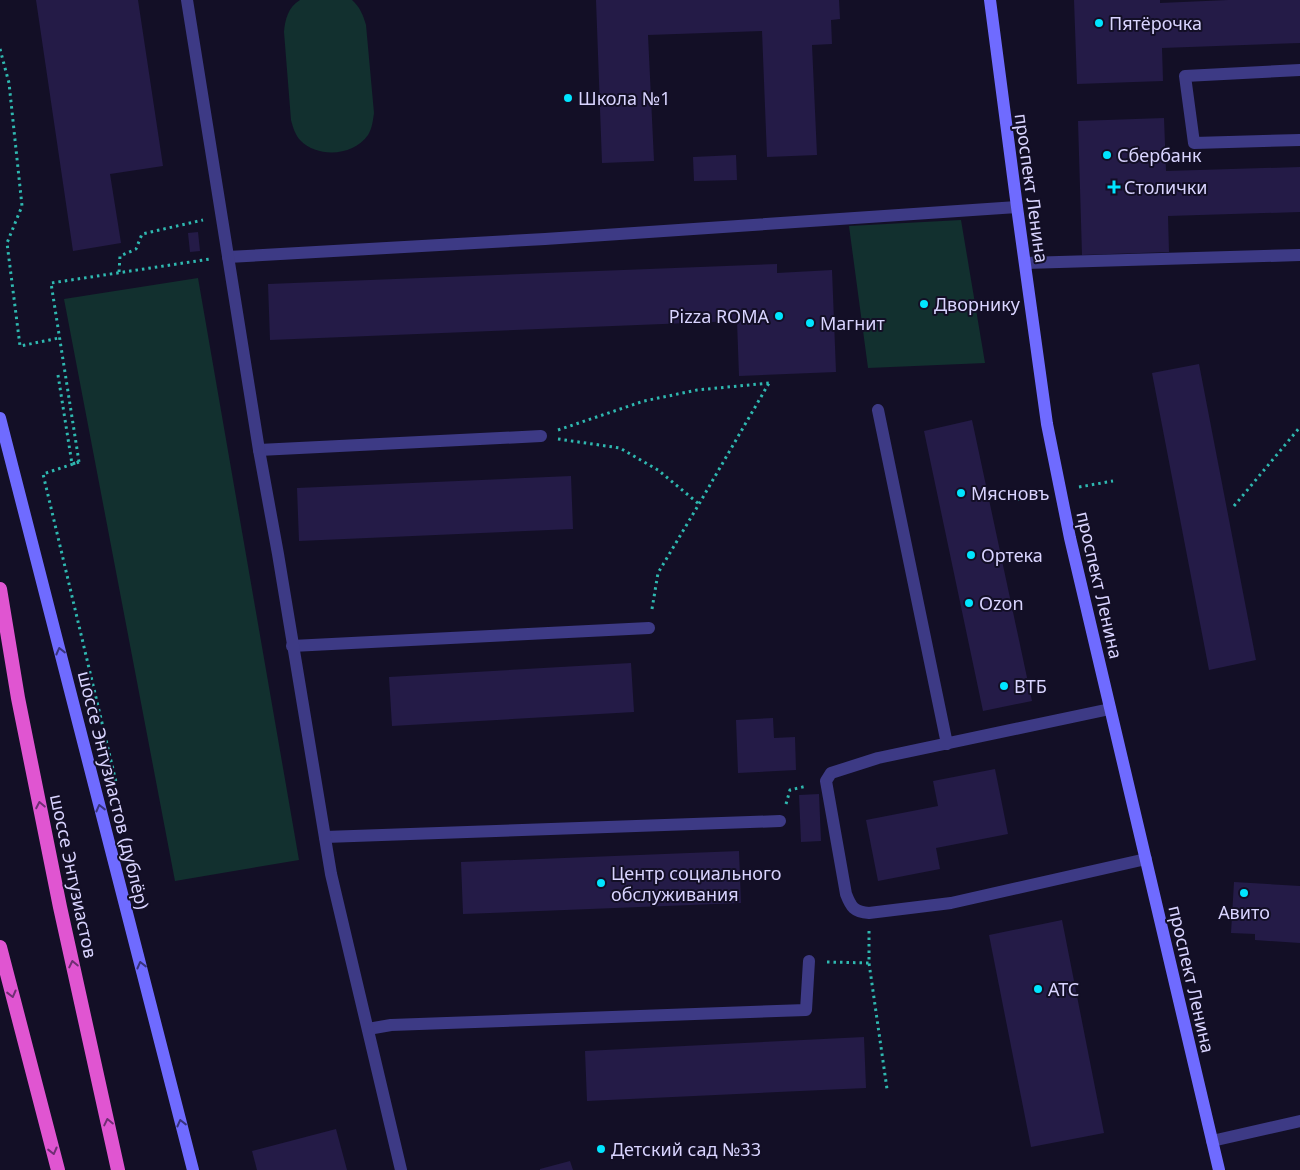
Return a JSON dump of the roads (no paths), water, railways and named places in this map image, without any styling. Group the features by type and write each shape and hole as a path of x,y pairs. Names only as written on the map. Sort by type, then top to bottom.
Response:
{"highway":[{"name":"шоссе Энтузиастов","path":"0,589 18,698 60,907 118,1170"},
{"path":"0,947 58,1170"}],"main road":[{"name":"проспект Ленина","path":"990,0 1049,433 1070,538 1219,1170"},
{"name":"шоссе Энтузиастов (дублёр)","path":"0,418 194,1170"}],"street":[{"path":"187,0 259,450 331,874 401,1170"},
{"path":"1300,70 1185,76 1194,143 1300,140"},
{"path":"228,257 545,239 1017,207"},
{"path":"1025,263 1300,255"},
{"path":"878,410 947,744"},
{"path":"259,450 541,436"},
{"path":"292,646 648,628"},
{"path":"1110,708 878,758 831,773 826,781 846,894 850,903 859,912 869,913 951,903 1146,859"},
{"path":"326,837 780,821"},
{"path":"368,1029 391,1025 806,1010 809,962"},
{"path":"1212,1141 1300,1121"}],"place":[{"name":"Пятёрочка","path":"1099,23"},
{"name":"Школа №1","path":"568,98"},
{"name":"Сбербанк","path":"1107,155"},
{"name":"Столички","path":"1114,187"},
{"name":"Дворнику","path":"924,304"},
{"name":"Pizza ROMA","path":"779,316"},
{"name":"Магнит","path":"810,323"},
{"name":"Мясновъ","path":"961,493"},
{"name":"Ортека","path":"971,555"},
{"name":"Ozon","path":"969,603"},
{"name":"ВТБ","path":"1004,686"},
{"name":"Центр социального обслуживания","path":"601,883"},
{"name":"Авито","path":"1244,893"},
{"name":"АТС","path":"1038,989"},
{"name":"Детский сад №33","path":"601,1149"}]}
